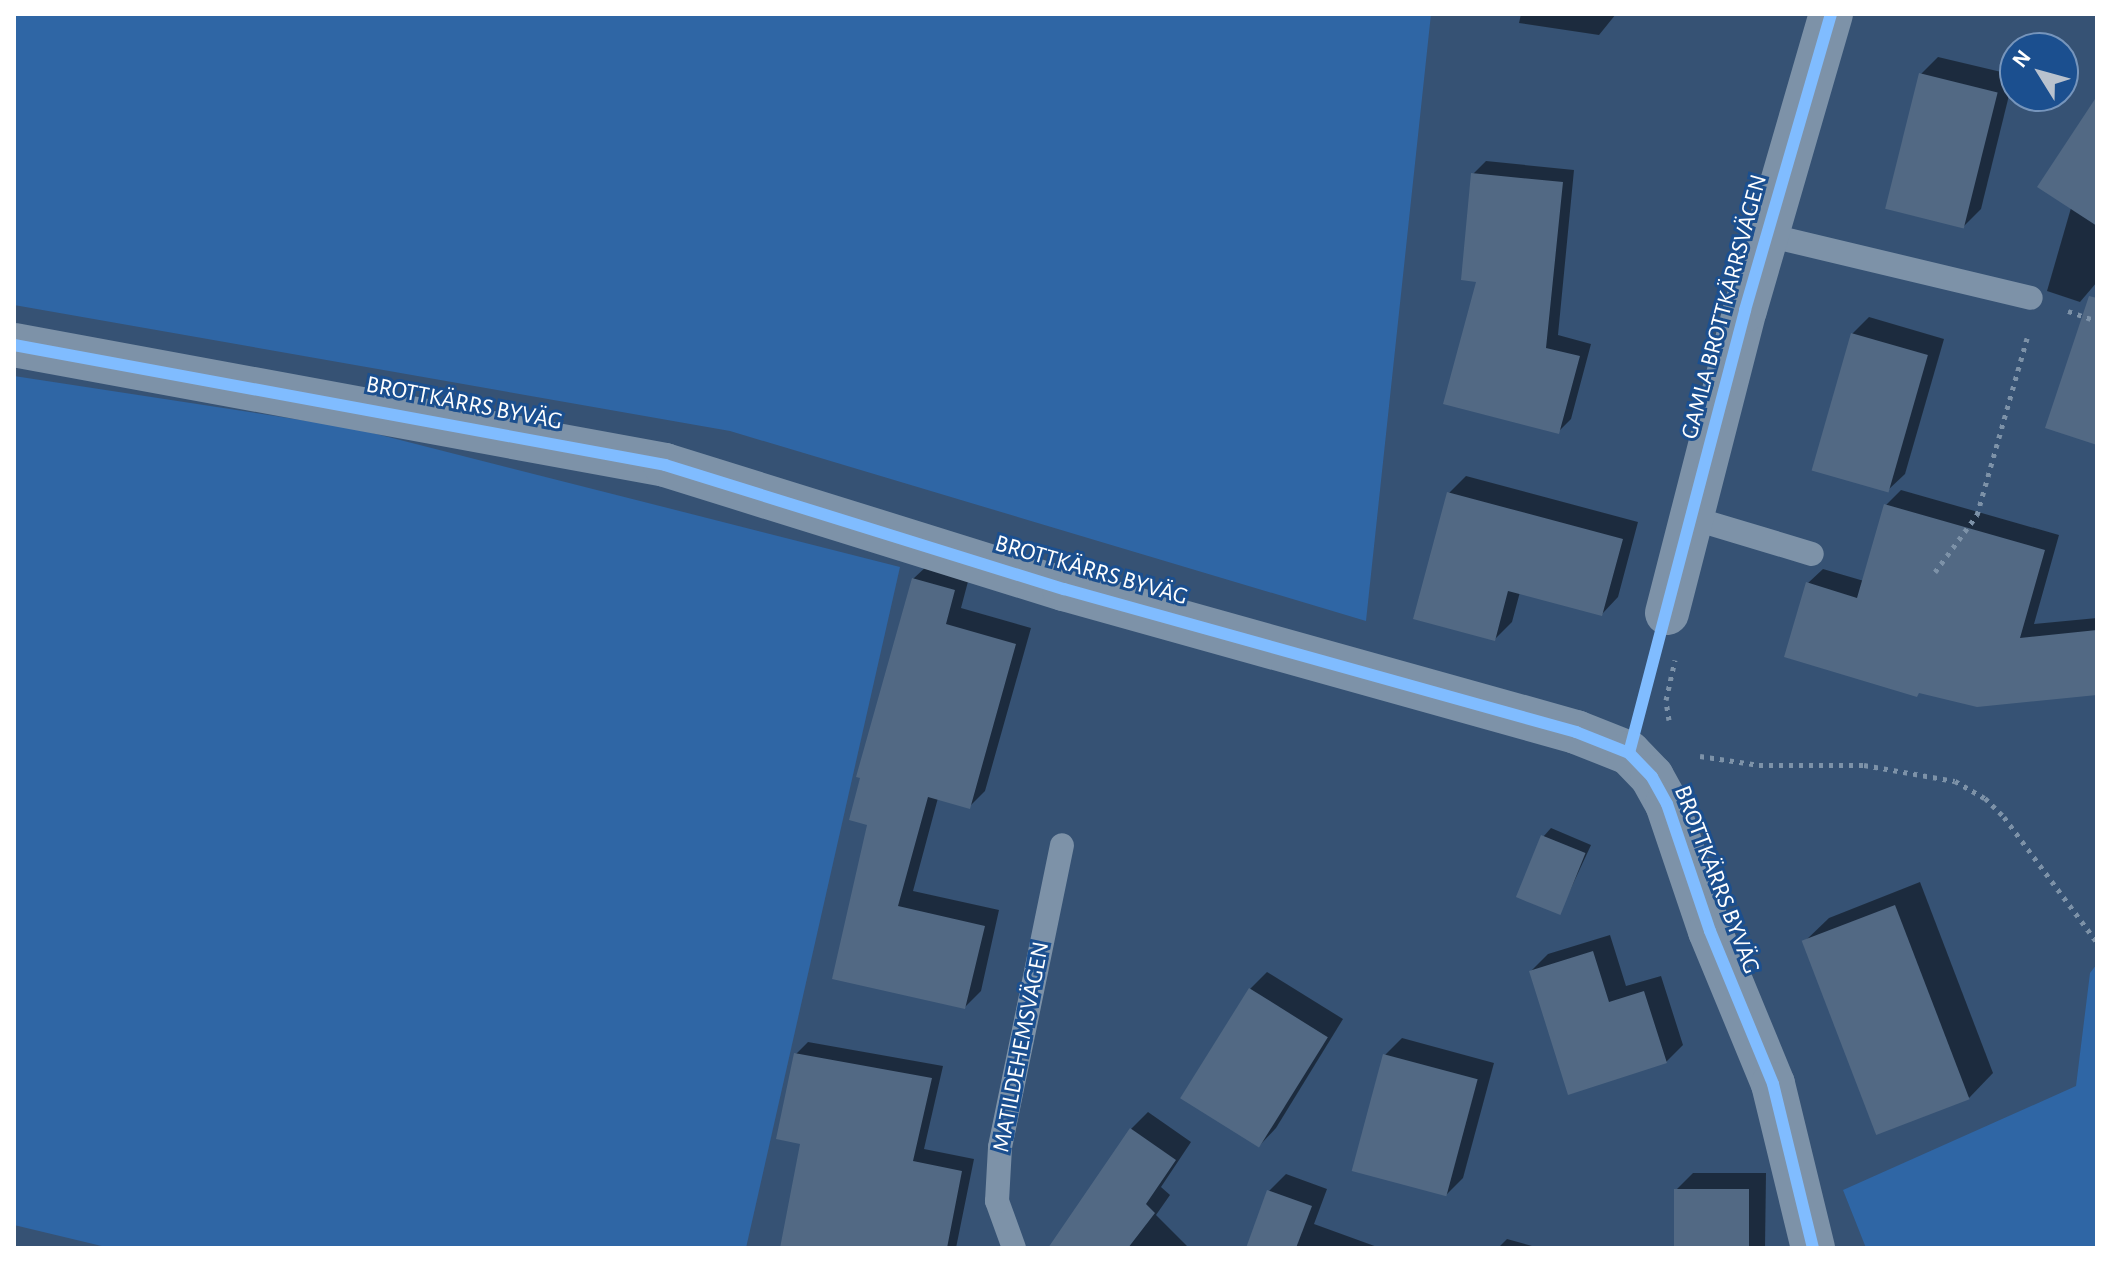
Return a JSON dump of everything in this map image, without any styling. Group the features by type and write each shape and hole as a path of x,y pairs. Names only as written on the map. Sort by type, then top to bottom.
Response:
{"street":[{"name":"GAMLA BROTTKÄRRSVÄGEN","path":"1667,613 1767,235 1831,14"},
{"name":"BROTTKÄRRS BYVÄG","path":"14,345 665,465 1064,589 1576,732 1629,753 1652,777 1667,804 1710,931 1773,1084 1813,1248"}],"lane":[{"path":"1767,235 2031,298"},
{"path":"1692,518 1812,554"},
{"name":"MATILDEHEMSVÄGEN","path":"1014,1248 997,1201 1000,1147 1062,845"}],"path":[{"path":"1935,572 1977,515 2025,354 2031,298"},
{"path":"1670,728 1666,700 1676,655"},
{"path":"1686,749 1709,761 1864,765 1955,781 1985,798 2004,817 2097,942"}],"shaded area":[{"path":"14,14 1431,14 1366,621 730,431 14,305"},
{"path":"14,376 353,428 900,567 746,1248 110,1248 14,1225"},
{"path":"2097,964 2097,1248 1866,1248 1843,1190 2076,1086 2090,973"}],"building":[{"path":"1919,73 1998,93 1964,228 1885,209"},
{"path":"2097,96 2097,226 2037,187"},
{"path":"1471,173 1563,182 1546,348 1580,356 1559,434 1443,404 1476,282 1461,280"},
{"path":"2089,296 2097,298 2097,445 2045,428"},
{"path":"1851,333 1928,355 1888,493 1812,470"},
{"path":"1447,492 1623,539 1602,616 1508,591 1495,641 1413,619"},
{"path":"1884,504 2045,550 2020,638 2097,630 2097,695 1977,707 1919,693 1917,697 1784,657 1806,582 1857,598"},
{"path":"912,578 955,590 946,624 1016,644 970,809 928,797 898,906 985,926 965,1009 832,979 867,825 849,820 860,778 856,777"},
{"path":"1541,835 1586,853 1560,915 1516,897"},
{"path":"1895,905 1970,1099 1876,1135 1802,941"},
{"path":"1593,951 1609,1002 1644,991 1667,1063 1568,1095 1529,971"},
{"path":"1249,988 1328,1037 1259,1148 1180,1098"},
{"path":"794,1053 932,1078 913,1161 962,1171 947,1248 780,1248 800,1144 776,1139"},
{"path":"1383,1054 1478,1079 1446,1196 1352,1171"},
{"path":"1130,1128 1176,1160 1146,1204 1155,1213 1128,1248 1048,1248"},
{"path":"1674,1189 1749,1189 1749,1248 1674,1248"},
{"path":"1267,1190 1312,1206 1296,1248 1246,1248"}],"cycle path":[{"path":"1629,753 1745,310 1831,14"},
{"path":"14,345 665,465 1064,589 1576,732 1629,753 1652,777 1667,804 1710,931 1773,1084 1813,1248"}]}
